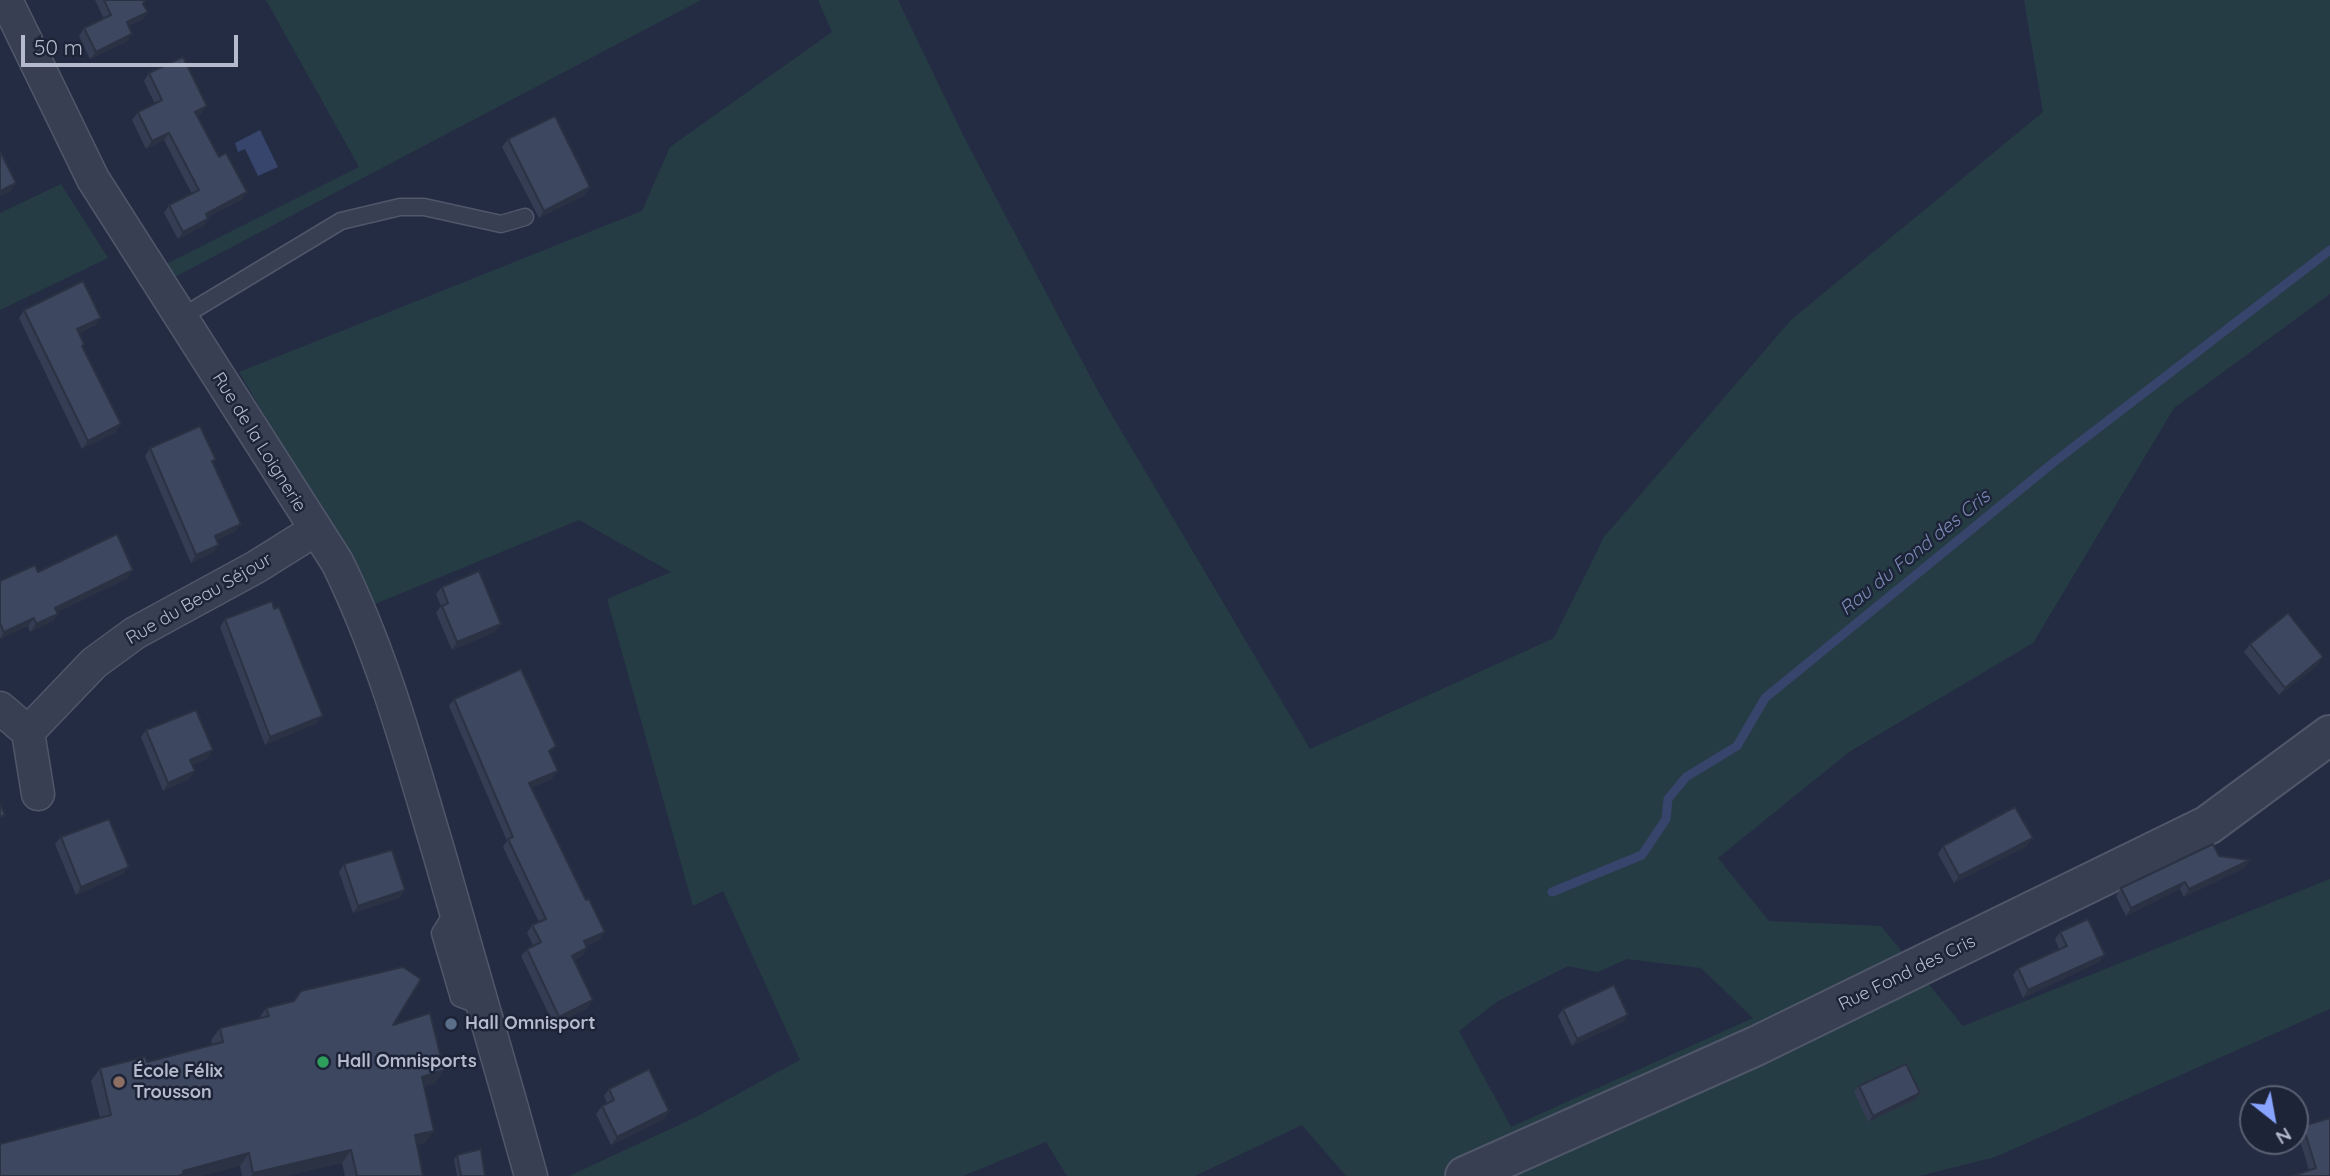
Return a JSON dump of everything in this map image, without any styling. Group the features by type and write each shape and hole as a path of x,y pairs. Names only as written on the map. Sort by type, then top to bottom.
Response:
{"street":[{"name":"Rue de la Loignerie","path":"6,0 93,178 337,562 362,614 389,684 485,1008 531,1176"},
{"name":"Rue du Beau Séjour","path":"28,732 94,663 135,633 256,568 315,530"},
{"path":"0,708 28,732 38,794"},
{"name":"Rue Fond des Cris","path":"1465,1176 1769,1040 2208,825 2330,735"}],"lane":[{"path":"180,318 341,222 400,207 425,207 501,224 525,217"}],"shaded area":[{"path":"266,0 701,0 171,279 160,267 359,167"},
{"path":"818,0 898,0 964,137 1100,395 1310,749 1554,638 1604,537 1791,320 2043,112 2024,0 2330,0 2330,294 2174,408 2033,643 1849,752 1718,858 1769,921 1881,926 1963,1026 2330,879 2330,1009 1995,1157 1919,1176 1346,1176 1302,1125 1195,1176 1067,1176 1046,1142 963,1176 569,1176 694,1118 800,1060 723,891 693,906 607,599 671,572 579,520 375,604 239,372 642,211 670,147 832,32","holes":["1627,959 1701,968 1753,1018 1511,1127 1459,1031 1498,1001 1568,966 1598,972"]},
{"path":"61,184 108,258 0,310 0,213"}],"water":[{"path":"260,130 278,167 258,176 245,149 238,152 235,143"}],"building":[{"path":"104,0 145,0 143,4 148,12 127,22 132,34 96,52 84,28 111,15"},
{"path":"183,57 207,106 195,112 219,157 226,153 247,192 206,214 208,219 183,232 169,205 199,190 169,133 152,141 138,112 162,100 149,73"},
{"path":"555,116 590,187 544,211 508,139"},
{"path":"0,151 16,183 0,191"},
{"path":"83,281 101,318 77,329 84,344 82,346 121,424 88,441 24,310"},
{"path":"200,426 216,460 212,461 241,524 215,536 219,545 196,555 150,448"},
{"path":"117,534 133,570 55,608 58,614 36,624 34,618 4,632 0,623 0,581 35,565 38,572"},
{"path":"479,571 501,624 457,642 442,606 448,603 442,587"},
{"path":"272,601 274,609 279,607 323,716 270,737 225,619"},
{"path":"2288,613 2323,657 2285,688 2250,644"},
{"path":"521,669 556,746 549,751 558,771 529,783 586,900 589,899 605,932 584,941 587,948 572,956 593,1000 559,1017 527,949 541,942 532,925 546,919 508,839 513,837 454,699"},
{"path":"196,710 213,750 190,760 195,771 168,783 146,730"},
{"path":"0,804 5,815 0,817"},
{"path":"2015,807 2033,838 1959,876 1943,846"},
{"path":"109,819 129,867 81,887 61,837"},
{"path":"2213,844 2219,856 2250,860 2189,889 2185,882 2131,908 2121,888"},
{"path":"392,850 405,890 358,906 344,864"},
{"path":"2088,919 2105,955 2028,990 2018,968 2067,946 2060,932"},
{"path":"403,967 421,979 393,1025 430,1013 444,1070 422,1077 434,1131 415,1135 423,1176 357,1176 351,1150 253,1173 249,1153 183,1171 183,1174 178,1176 0,1176 0,1144 111,1115 100,1068 145,1057 147,1062 223,1042 220,1028 269,1016 266,1008 294,1001 301,991"},
{"path":"1614,985 1628,1015 1577,1039 1563,1009"},
{"path":"1906,1064 1920,1093 1873,1116 1859,1086"},
{"path":"649,1069 669,1111 617,1137 602,1106 614,1100 609,1089"},
{"path":"2330,1118 2330,1176 2292,1176 2316,1168 2309,1145 2309,1124"},
{"path":"481,1149 485,1176 461,1176 457,1155"}],"waterway":[{"name":"Rau du Fond des Cris","path":"1552,892 1642,855 1666,819 1668,799 1686,777 1737,746 1765,698 2054,462 2330,250"}],"place":[{"name":"Hall Omnisport","path":"451,1024"},
{"name":"Hall Omnisports","path":"323,1062"},
{"name":"École Félix Trousson","path":"119,1082"}]}
